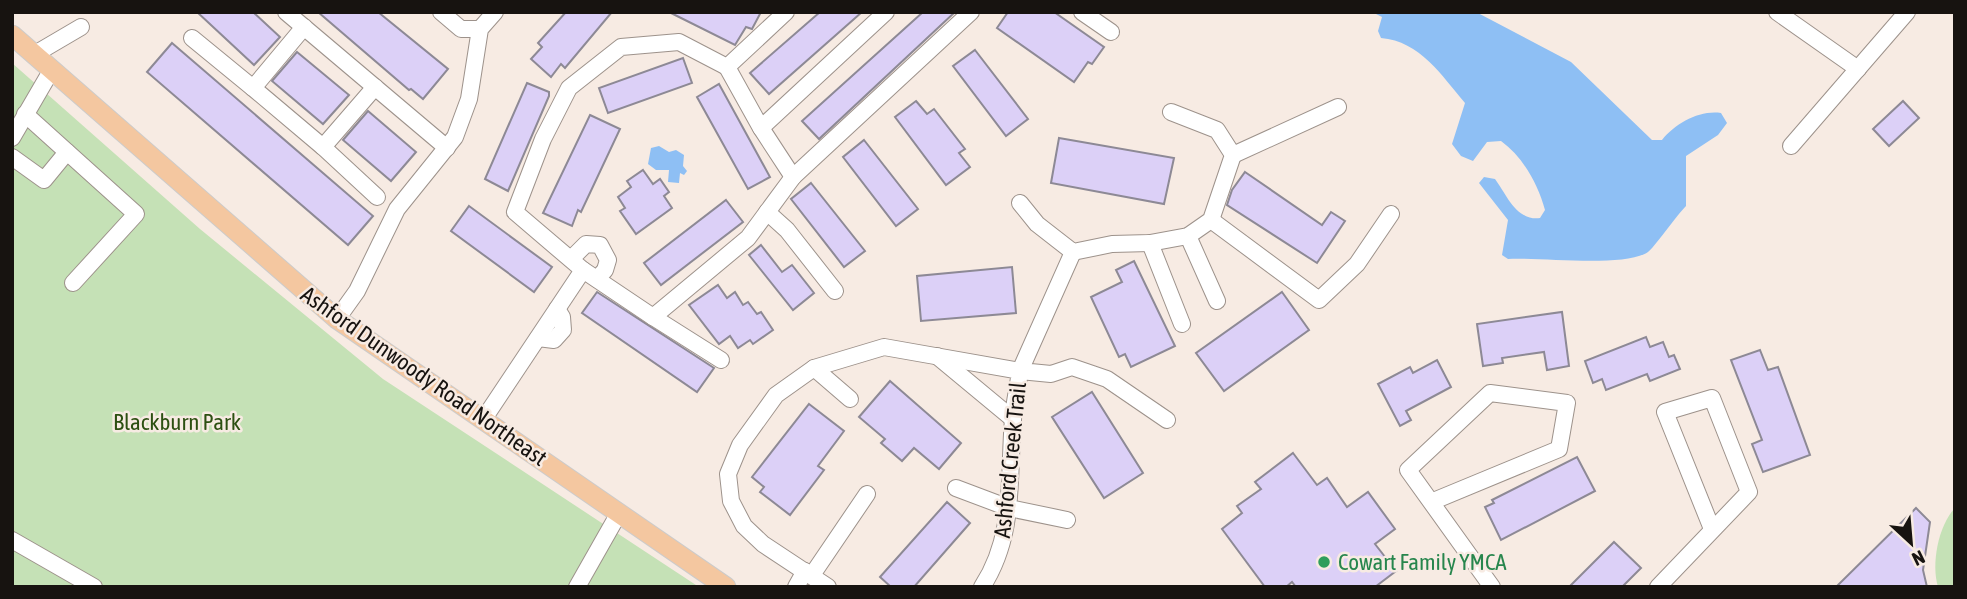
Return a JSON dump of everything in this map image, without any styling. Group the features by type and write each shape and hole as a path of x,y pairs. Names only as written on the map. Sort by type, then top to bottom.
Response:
{"main road":[{"name":"Ashford Dunwoody Road Northeast","path":"12,35 337,319 726,587"}],"street":[{"path":"286,12 447,148"},
{"path":"441,12 461,29 480,29"},
{"path":"337,319 357,291 397,209 455,137 469,99 480,29 495,12"},
{"path":"727,67 786,12"},
{"path":"761,128 886,12"},
{"path":"653,317 748,238 793,177 971,12"},
{"path":"1082,12 1111,32"},
{"path":"1777,12 1858,69"},
{"path":"1791,146 1907,12"},
{"path":"35,54 81,27"},
{"path":"253,88 304,27"},
{"path":"192,38 377,197"},
{"path":"721,360 590,274 515,212 543,139 569,88 621,47 679,42 727,67 761,128 793,177"},
{"path":"12,138 51,71"},
{"path":"323,148 375,87"},
{"path":"1020,203 1037,224 1073,252 1112,244 1150,243 1188,236 1211,220 1233,155 1338,107"},
{"path":"1171,112 1217,130 1233,155"},
{"path":"25,114 135,214 73,283"},
{"path":"12,157 44,180 67,152"},
{"path":"767,212 787,230 835,291"},
{"path":"1211,220 1319,300 1357,264 1391,214"},
{"path":"1188,236 1217,301"},
{"path":"1150,243 1182,324"},
{"path":"483,420 557,309 590,274 605,270 608,260 600,245 586,244 571,259"},
{"name":"Ashford Creek Trail","path":"982,587 995,567 1009,508 1013,419 1020,371 1073,252"},
{"name":"Ashford Creek Trail","path":"828,587 763,544 744,526 731,501 728,474 740,445 776,395 814,368 884,347 1020,371 1051,373 1072,368 1107,379 1167,420"},
{"path":"935,355 1013,419"},
{"path":"814,368 850,399"},
{"path":"1430,502 1559,449 1567,402 1490,393 1408,470 1430,502 1492,587"},
{"path":"1658,587 1749,492 1712,398 1665,412 1712,529"},
{"path":"956,488 1009,508 1067,520"},
{"path":"796,587 867,494"},
{"path":"577,587 619,513"},
{"path":"12,540 94,587"}],"green space":[{"name":"Blackburn Park","path":"12,63 200,229 383,379 699,587 12,587"},
{"path":"1955,508 1955,587 1938,587 1935,567 1940,535"}],"water":[{"path":"1372,12 1476,12 1571,62 1652,140 1662,140 1681,123 1704,114 1721,113 1727,123 1718,135 1686,156 1686,206 1648,252 1621,260 1602,261 1508,259 1502,255 1508,220 1479,183 1484,177 1495,179 1518,211 1532,218 1540,218 1545,210 1534,181 1523,163 1501,141 1487,142 1473,161 1461,156 1452,144 1465,103 1439,71 1419,53 1395,41 1381,38 1378,31 1382,17"},
{"path":"659,146 669,152 676,150 684,155 683,166 687,171 684,175 680,173 679,183 668,182 669,170 656,170 648,164 651,148"}],"building":[{"path":"197,12 253,12 280,37 254,65"},
{"path":"318,12 378,12 448,69 423,99"},
{"path":"566,12 612,12 565,68 561,64 551,77 531,59 542,47 538,43"},
{"path":"669,12 761,12 752,29 746,27 735,45"},
{"path":"820,12 862,12 769,94 750,73"},
{"path":"923,12 955,12 819,139 802,121"},
{"path":"1008,12 1054,12 1104,47 1092,64 1088,62 1074,82 997,28"},
{"path":"172,43 373,216 348,245 147,72"},
{"path":"975,50 1028,119 1006,136 953,66"},
{"path":"297,52 349,95 323,124 272,81"},
{"path":"683,58 692,83 608,113 599,88"},
{"path":"527,83 549,92 549,96 508,191 485,179"},
{"path":"719,84 770,177 748,189 697,97"},
{"path":"916,101 927,114 934,109 965,149 959,153 970,167 946,185 895,117"},
{"path":"1903,101 1919,118 1889,146 1873,129"},
{"path":"368,111 416,152 391,181 343,140"},
{"path":"590,115 620,129 572,226 543,213"},
{"path":"1059,138 1174,158 1164,204 1051,183"},
{"path":"864,140 918,209 896,226 843,157"},
{"path":"643,170 653,184 660,179 669,192 664,196 672,208 636,234 620,211 625,208 618,197 631,187 627,181"},
{"path":"1245,172 1322,225 1331,212 1345,221 1317,263 1227,205 1232,190"},
{"path":"811,183 865,251 844,267 791,199"},
{"path":"726,200 743,222 661,285 644,263"},
{"path":"469,206 552,267 534,292 451,231"},
{"path":"761,245 782,272 792,265 814,293 793,310 749,255"},
{"path":"1134,261 1175,346 1131,367 1125,354 1119,357 1091,297 1122,282 1116,270"},
{"path":"1012,267 1016,313 921,321 917,276"},
{"path":"718,285 727,298 735,292 743,305 748,302 757,314 761,312 773,330 753,344 750,340 738,348 730,336 719,344 689,305"},
{"path":"597,292 714,368 697,392 582,313"},
{"path":"1282,292 1309,330 1224,391 1196,353"},
{"path":"1562,312 1569,366 1547,370 1544,352 1502,358 1503,363 1483,366 1477,324"},
{"path":"1646,337 1650,347 1663,342 1669,357 1674,355 1680,369 1650,381 1647,374 1606,390 1602,379 1593,383 1585,361"},
{"path":"1760,350 1768,370 1778,367 1810,455 1763,472 1752,444 1762,440 1731,360"},
{"path":"1437,360 1451,387 1406,411 1411,420 1400,426 1378,384 1410,367 1413,373"},
{"path":"890,381 961,443 939,469 914,448 902,461 881,443 885,439 859,417"},
{"path":"1092,392 1143,473 1104,498 1052,417"},
{"path":"809,404 844,431 818,466 824,470 790,515 760,492 764,487 752,477"},
{"path":"1293,453 1317,485 1327,478 1347,507 1368,492 1395,529 1375,544 1396,571 1375,587 1296,587 1292,582 1286,587 1265,587 1222,529 1242,513 1237,506 1261,489 1255,482"},
{"path":"1577,457 1595,491 1501,540 1485,507 1494,503 1492,500"},
{"path":"947,502 970,523 914,587 891,587 880,577"},
{"path":"1916,508 1930,522 1923,570 1927,587 1836,587"},
{"path":"1614,542 1641,568 1622,587 1569,587"}],"place":[{"name":"Cowart Family YMCA","path":"1324,562"}]}
